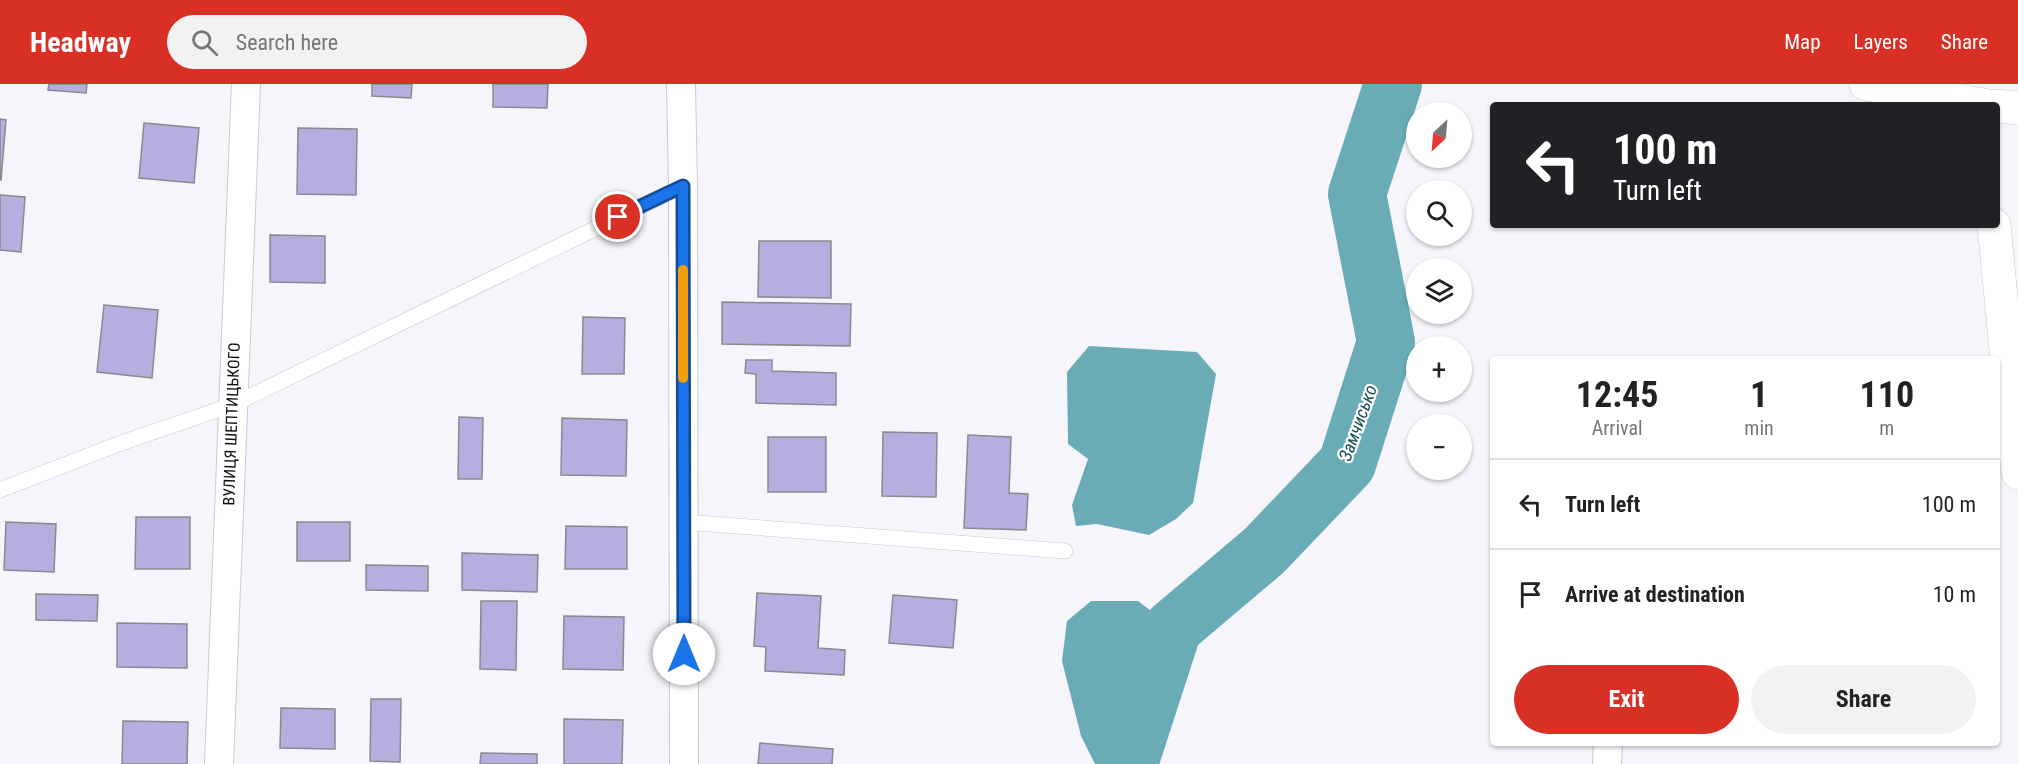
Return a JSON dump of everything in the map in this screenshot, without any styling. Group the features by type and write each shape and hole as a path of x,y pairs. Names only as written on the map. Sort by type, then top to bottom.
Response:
{"street":[{"name":"ВУЛИЦЯ ШЕПТИЦЬКОГО","path":"219,764 246,84"},
{"path":"681,84 684,764"},
{"path":"1866,84 1966,102"},
{"path":"2000,106 2018,108"},
{"path":"1994,228 2018,472"},
{"path":"1606,764 1608,746"}],"lane":[{"path":"0,489 121,443 232,405 683,186"},
{"path":"684,522 1065,550"}],"water":[{"path":"1089,346 1197,352 1216,374 1193,503 1176,519 1149,535 1097,524 1076,526 1072,505 1088,459 1068,444 1067,372"},
{"path":"1091,601 1138,601 1173,628 1152,738 1138,764 1095,764 1081,736 1062,661 1067,621"}],"building":[{"path":"49,84 87,84 86,93 48,90"},
{"path":"372,84 412,84 411,98 372,96"},
{"path":"493,84 548,84 547,108 493,107"},
{"path":"0,119 6,120 1,180 0,180"},
{"path":"144,123 199,128 194,183 139,178"},
{"path":"298,128 357,129 356,195 297,194"},
{"path":"0,195 25,197 21,252 0,250"},
{"path":"270,235 325,236 325,283 270,282"},
{"path":"759,241 831,241 831,298 758,297"},
{"path":"722,302 851,304 850,346 722,344"},
{"path":"104,305 158,310 152,378 97,372"},
{"path":"583,317 625,318 624,374 582,374"},
{"path":"746,360 772,360 772,371 836,373 836,405 756,403 756,374 745,373"},
{"path":"459,417 483,418 482,479 458,479"},
{"path":"562,418 627,420 626,476 561,475"},
{"path":"883,432 937,433 936,497 882,496"},
{"path":"968,435 1011,437 1009,493 1028,494 1026,530 964,528"},
{"path":"768,437 826,437 826,492 768,492"},
{"path":"136,517 190,517 190,569 135,569"},
{"path":"6,522 56,524 54,572 4,570"},
{"path":"297,522 350,522 350,561 297,561"},
{"path":"566,526 627,527 627,569 565,569"},
{"path":"462,553 538,555 537,592 462,590"},
{"path":"366,565 428,566 428,591 366,590"},
{"path":"757,593 821,596 818,648 845,650 844,675 765,671 766,647 754,646"},
{"path":"36,594 98,595 97,621 36,620"},
{"path":"893,595 957,600 953,648 889,643"},
{"path":"481,601 517,601 516,670 480,669"},
{"path":"564,616 624,617 623,670 563,669"},
{"path":"117,623 187,624 187,668 117,667"},
{"path":"371,699 401,699 400,762 370,761"},
{"path":"281,708 335,709 335,749 280,748"},
{"path":"564,719 623,720 622,764 564,764"},
{"path":"123,721 188,722 187,764 122,764"},
{"path":"760,743 833,749 832,764 758,764"},
{"path":"481,753 537,754 537,764 480,764"}],"waterway":[{"name":"Замчисько","path":"1129,764 1173,628 1264,551 1347,464 1386,342 1357,194 1393,84"}],"slow traffic":[{"path":"683,270 683,378"}],"route":[{"path":"618,217 683,186 684,654"}]}
